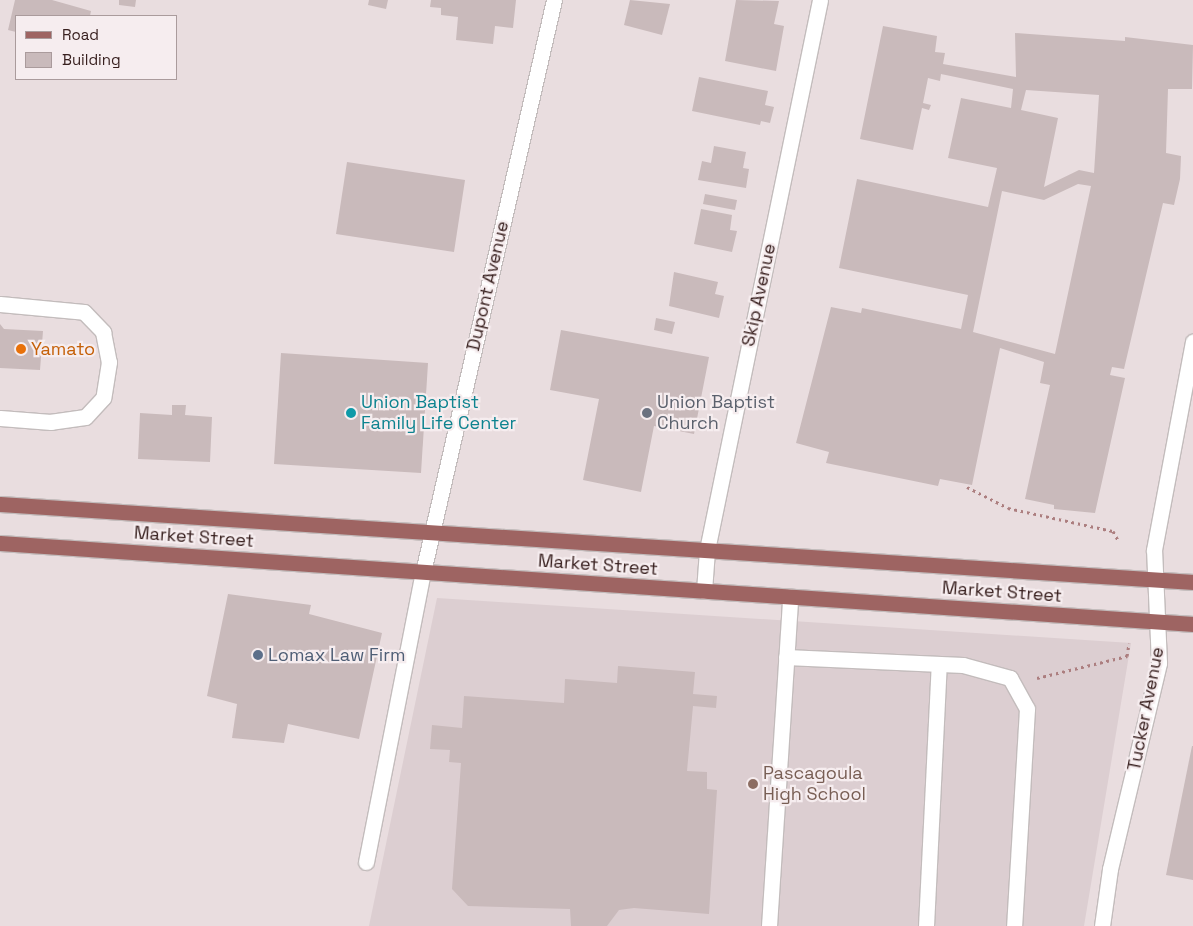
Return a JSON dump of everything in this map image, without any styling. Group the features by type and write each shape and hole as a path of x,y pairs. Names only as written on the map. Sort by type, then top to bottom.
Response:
{"main road":[{"name":"Market Street","path":"0,504 1193,582"},
{"name":"Market Street","path":"0,543 1193,624"}],"street":[{"name":"Dupont Avenue","path":"366,862 431,532 554,0"},
{"name":"Skip Avenue","path":"704,591 707,550 820,0"},
{"path":"0,304 84,312 103,332 109,362 103,398 85,417 51,422 0,418"},
{"name":"Tucker Avenue","path":"1102,926 1110,869 1159,663 1160,622 1153,579 1160,502 1193,342"},
{"path":"769,926 790,597"},
{"path":"786,657 963,665 1010,678 1027,709 1014,926"},
{"path":"926,926 939,664"}],"path":[{"path":"967,486 1008,508 1113,531 1118,540"},
{"path":"1038,678 1128,656 1129,643"}],"shaded area":[{"name":"Pascagoula High School","path":"437,598 1131,643 1084,926 369,926"}],"building":[{"path":"15,0 52,0 91,11 90,15 15,15 15,32 8,30"},
{"path":"119,0 136,0 135,7 119,5"},
{"path":"369,0 388,0 386,9 368,5"},
{"path":"431,0 516,0 513,28 495,26 493,44 456,40 458,17 441,15 441,8 430,7"},
{"path":"630,0 670,4 662,35 624,25"},
{"path":"736,0 779,1 774,24 784,26 776,71 725,61"},
{"path":"883,26 937,36 935,52 945,53 943,64 1016,77 1015,33 1125,41 1125,37 1193,45 1192,89 1168,89 1166,153 1181,156 1180,179 1174,205 1163,203 1124,369 1112,367 1110,375 1125,378 1095,513 1054,509 1054,505 1025,499 1050,385 1040,383 1044,362 1000,348 972,485 940,479 938,486 826,463 829,452 796,443 831,307 861,313 862,308 961,329 968,295 839,268 857,179 988,207 997,168 948,158 961,98 1011,108 1013,89 941,74 940,81 928,78 923,103 931,105 929,110 922,108 913,150 860,139","holes":["1026,90 1099,95 1094,173 1079,170 1044,187 1058,118 1021,110","1078,184 1091,186 1055,354 973,332 1002,191 1044,200"]},
{"path":"699,77 768,91 765,105 774,107 770,123 761,121 760,125 692,111"},
{"path":"714,146 746,152 743,168 749,169 746,188 698,180 702,161 711,163"},
{"path":"347,162 465,180 454,252 336,234"},
{"path":"705,194 737,200 735,210 703,204"},
{"path":"701,209 732,215 730,230 737,231 732,252 694,244"},
{"path":"674,272 718,282 715,294 724,296 719,318 669,306"},
{"path":"656,318 675,322 672,334 654,330"},
{"name":"Yamato","path":"0,324 4,329 43,331 40,370 0,368"},
{"name":"Union Baptist Church","path":"561,330 709,357 694,434 654,426 641,492 583,480 599,399 550,390"},
{"name":"Union Baptist Family Life Center","path":"281,353 428,363 421,473 274,464"},
{"path":"172,405 186,405 185,415 212,417 210,462 138,459 140,413 172,415"},
{"path":"228,594 311,605 309,614 382,633 359,739 288,724 284,743 232,738 237,704 207,696"},
{"path":"618,666 695,672 693,694 717,696 716,708 693,706 687,771 707,772 707,789 717,790 709,914 634,908 619,910 607,926 571,926 570,909 468,906 452,889 461,763 449,762 450,750 430,749 432,725 462,728 464,696 564,703 565,679 617,683"},
{"path":"1193,746 1193,880 1166,875"}],"place":[{"name":"Yamato","path":"21,349"},
{"name":"Union Baptist Family Life Center","path":"351,413"},
{"name":"Union Baptist Church","path":"647,413"},
{"name":"Lomax Law Firm","path":"258,655"},
{"name":"Pascagoula High School","path":"753,784"}]}
